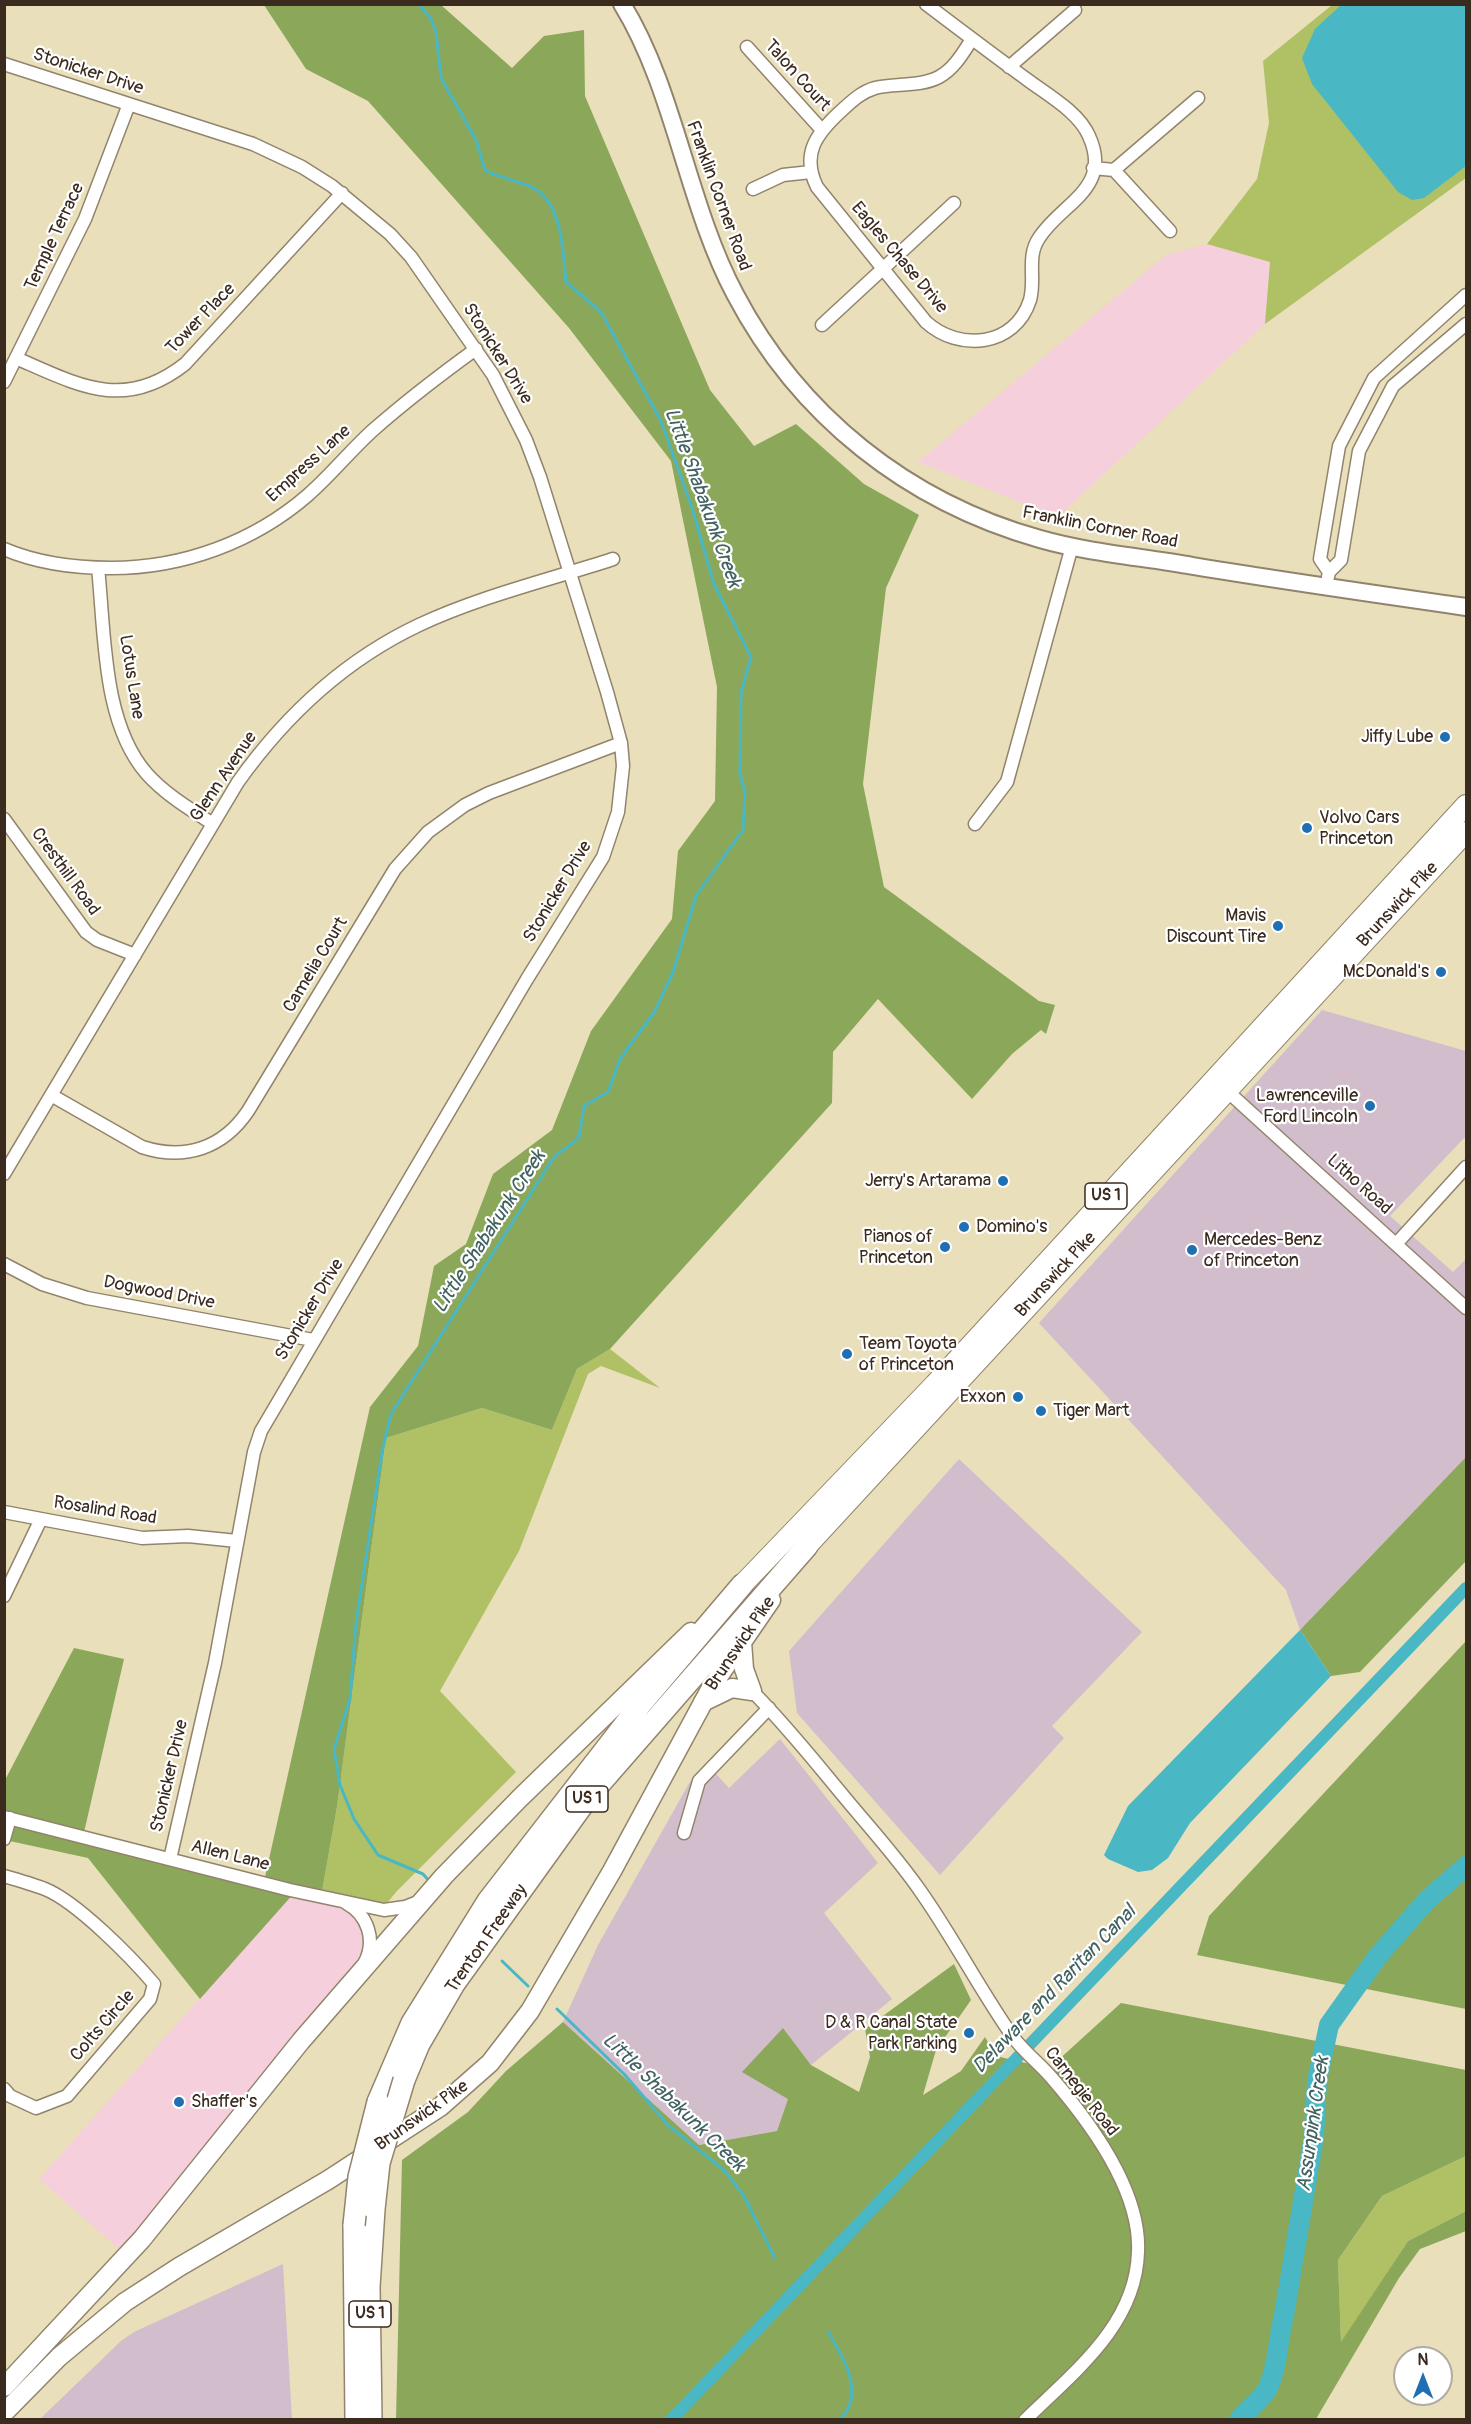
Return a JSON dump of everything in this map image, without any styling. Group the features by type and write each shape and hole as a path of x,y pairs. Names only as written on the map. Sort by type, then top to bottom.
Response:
{"highway":[{"name":"Brunswick Pike","path":"742,1584 935,1384 1467,805"},
{"name":"Brunswick Pike","path":"807,1546 1226,1090 1467,832"},
{"name":"Trenton Freeway","path":"371,2420 369,2287 379,2163 404,2080 419,2044 454,1984 589,1796 807,1546"},
{"name":"Trenton Freeway","path":"356,2420 354,2225 359,2177 378,2102 412,2023 488,1901 640,1705 742,1584"}],"main road":[{"name":"Franklin Corner Road","path":"622,4 647,54 719,261 749,320 787,375 832,424 884,466 941,501 1002,527 1072,546 1328,579 1467,607"},
{"name":"Brunswick Pike","path":"4,2413 59,2357 125,2302 179,2267 328,2180 431,2113 469,2084 490,2063 530,2011 612,1871 703,1702 807,1546"},
{"name":"Brunswick Pike","path":"4,2387 178,2197 363,1967 444,1876 544,1775 742,1584"},
{"path":"703,1702 732,1688 752,1690 744,1669 742,1642"}],"street":[{"path":"926,4 1084,126 1093,149 1094,168 1114,170 1170,231"},
{"path":"1009,67 1075,10"},
{"path":"753,189 783,175 810,172 811,148 821,129 867,91 937,78 954,64 972,39"},
{"name":"Talon Court","path":"747,47 821,129"},
{"name":"Stonicker Drive","path":"4,64 253,144 302,167 342,193 370,215 411,256 476,349 506,399 526,440 621,743 623,766 618,812 603,857 527,978 261,1431 254,1452 214,1663 170,1860"},
{"path":"1114,170 1198,98"},
{"name":"Temple Terrace","path":"4,382 85,219 129,104"},
{"name":"Eagles Chase Drive","path":"810,172 817,187 936,330 961,341 973,342 997,337 1017,322 1030,301 1031,261 1037,240 1080,197 1090,181 1094,168"},
{"name":"Tower Place","path":"16,358 95,390 129,390 157,382 185,364 342,193"},
{"path":"822,325 954,203"},
{"path":"1328,579 1320,559 1339,446 1374,378 1465,301"},
{"path":"1328,579 1341,560 1359,451 1364,437 1393,386 1467,324"},
{"path":"1409,347 1421,363"},
{"name":"Empress Lane","path":"4,549 39,560 98,568 136,567 184,560 238,541 266,526 308,495 415,392 476,349"},
{"path":"1346,432 1364,437"},
{"path":"1334,476 1354,480"},
{"path":"1326,521 1347,524"},
{"path":"975,824 1007,782 1072,546"},
{"name":"Glenn Avenue","path":"4,1174 238,782 281,727 325,686 357,661 408,630 445,614 614,559"},
{"name":"Lotus Lane","path":"98,568 113,703 125,742 135,759 162,789 213,824"},
{"name":"Camelia Court","path":"51,1095 142,1147 156,1151 184,1153 215,1144 228,1135 244,1118 395,869 428,832 465,805 489,793 621,743"},
{"name":"Cresthill Road","path":"4,819 86,932 97,940 135,955"},
{"name":"Litho Road","path":"1226,1090 1467,1308"},
{"path":"1397,1243 1467,1167"},
{"name":"Dogwood Drive","path":"4,1264 42,1284 87,1298 313,1340"},
{"name":"Rosalind Road","path":"4,1512 142,1538 188,1536 237,1541"},
{"path":"4,1596 41,1519"},
{"name":"Carnegie Road","path":"752,1690 921,1892 1014,2038 1063,2093 1120,2176 1132,2203 1138,2252 1132,2292 1116,2324 1098,2347 1025,2420"},
{"path":"684,1833 699,1781 769,1708"},
{"path":"4,1839 7,1818"},
{"name":"Allen Lane","path":"7,1818 342,1901 392,1910 427,1896"},
{"name":"Colts Circle","path":"4,1876 47,1890 78,1912 131,1957 154,1984 150,1999 67,2096 36,2108 10,2096 4,2089"},
{"name":"Allen Lane","path":"342,1901 353,1907 367,1925 370,1946 363,1967"}],"shaded area":[{"path":"1207,244 1270,262 1265,324 1058,517 918,462 1166,255"},
{"path":"1322,1010 1466,1051 1466,1136 1390,1216 1453,1272 1466,1259 1466,1457 1300,1630 1286,1590 1039,1323"},
{"path":"959,1459 1142,1632 1052,1726 1064,1738 940,1875 797,1713 789,1651"},
{"path":"780,1739 878,1863 824,1913 892,1999 811,2065 783,2028 788,2099 777,2131 699,2145 563,2022 598,1945 691,1780 707,1764 729,1788"},
{"path":"295,1891 342,1901 361,1915 368,1956 127,2256 39,2179"},
{"path":"283,2264 292,2419 40,2419 122,2340 136,2331"}],"green space":[{"path":"264,5 441,5 512,68 544,36 584,30 585,96 710,390 754,446 796,424 864,484 919,515 886,588 863,784 884,887 1039,1001 1055,1005 1046,1034 1041,1030 1012,1054 972,1099 878,999 833,1052 832,1103 610,1349 577,1369 552,1430 482,1408 386,1438 337,1807 321,1897 295,1892 200,1999 88,1858 5,1840 4,1782 74,1648 124,1659 82,1841 263,1886 370,1407 418,1346 434,1266 466,1244 493,1174 552,1130 591,1031 672,919 678,851 715,801 717,687 671,461 569,328 368,101 306,69"},
{"path":"1332,5 1466,5 1466,178 1265,324 1270,262 1207,244 1257,179 1269,123 1263,61"},
{"path":"610,1349 660,1388 601,1366 588,1374 519,1551 440,1691 516,1772 397,1891 378,1914 321,1897 337,1807 386,1438 482,1408 552,1430 577,1369"},
{"path":"1466,1457 1466,1561 1360,1672 1331,1676 1300,1630"},
{"path":"1466,1641 1466,2009 1197,1955 1209,1916"},
{"path":"954,1964 971,2000 936,2050 923,2095 961,2071 985,2037 996,2056 1056,2070 1056,2062 1121,2003 1466,2070 1466,2156 1382,2196 1338,2260 1341,2342 1408,2241 1466,2211 1466,2231 1420,2249 1399,2278 1316,2419 396,2420 402,2160 468,2112 506,2071 563,2022 699,2145 777,2131 788,2099 742,2072 783,2028 811,2065 859,2092 870,2057 865,2029"},
{"path":"1466,2156 1466,2211 1408,2241 1341,2343 1338,2260 1382,2196"}],"water":[{"path":"1341,5 1466,5 1466,166 1424,198 1412,200 1398,192 1312,84 1302,58 1315,29"},
{"path":"1300,1630 1331,1676 1190,1823 1168,1858 1152,1870 1138,1872 1108,1859 1104,1855 1128,1806"}],"waterway":[{"name":"Little Shabakunk Creek","path":"419,4 431,19 436,32 441,78 476,140 485,170 532,187 546,198 560,232 566,282 601,312 661,421 692,508 714,584 751,657 741,693 740,774 745,792 743,830 696,896 673,972 655,1011 620,1059 608,1092 584,1106 579,1138 554,1157 391,1414 382,1452 356,1623 350,1699 334,1749 340,1785 354,1819 378,1855 423,1874 431,1883"},
{"name":"Delaware and Raritan Canal","path":"671,2420 1466,1588"},
{"name":"Assunpink Creek","path":"1239,2420 1268,2388 1274,2371 1314,2136 1317,2081 1329,2025 1378,1956 1427,1900 1466,1866"},
{"name":"Little Shabakunk Creek","path":"502,1961 528,1986"},
{"name":"Little Shabakunk Creek","path":"557,2009 624,2074 668,2125 725,2171 744,2196 775,2258"},
{"name":"Little Shabakunk Creek","path":"828,2332 840,2352 852,2387 847,2410 839,2420"}],"place":[{"name":"Jiffy Lube","path":"1445,737"},
{"name":"Volvo Cars Princeton","path":"1307,828"},
{"name":"Mavis Discount Tire","path":"1278,926"},
{"name":"McDonald's","path":"1441,972"},
{"name":"Lawrenceville Ford Lincoln","path":"1370,1106"},
{"name":"Jerry's Artarama","path":"1003,1181"},
{"name":"Domino's","path":"964,1227"},
{"name":"Pianos of Princeton","path":"945,1247"},
{"name":"Mercedes-Benz of Princeton","path":"1192,1250"},
{"name":"Team Toyota of Princeton","path":"847,1354"},
{"name":"Exxon","path":"1018,1397"},
{"name":"Tiger Mart","path":"1041,1411"},
{"name":"D & R Canal State Park Parking","path":"969,2033"},
{"name":"Shaffer's","path":"179,2102"}]}
